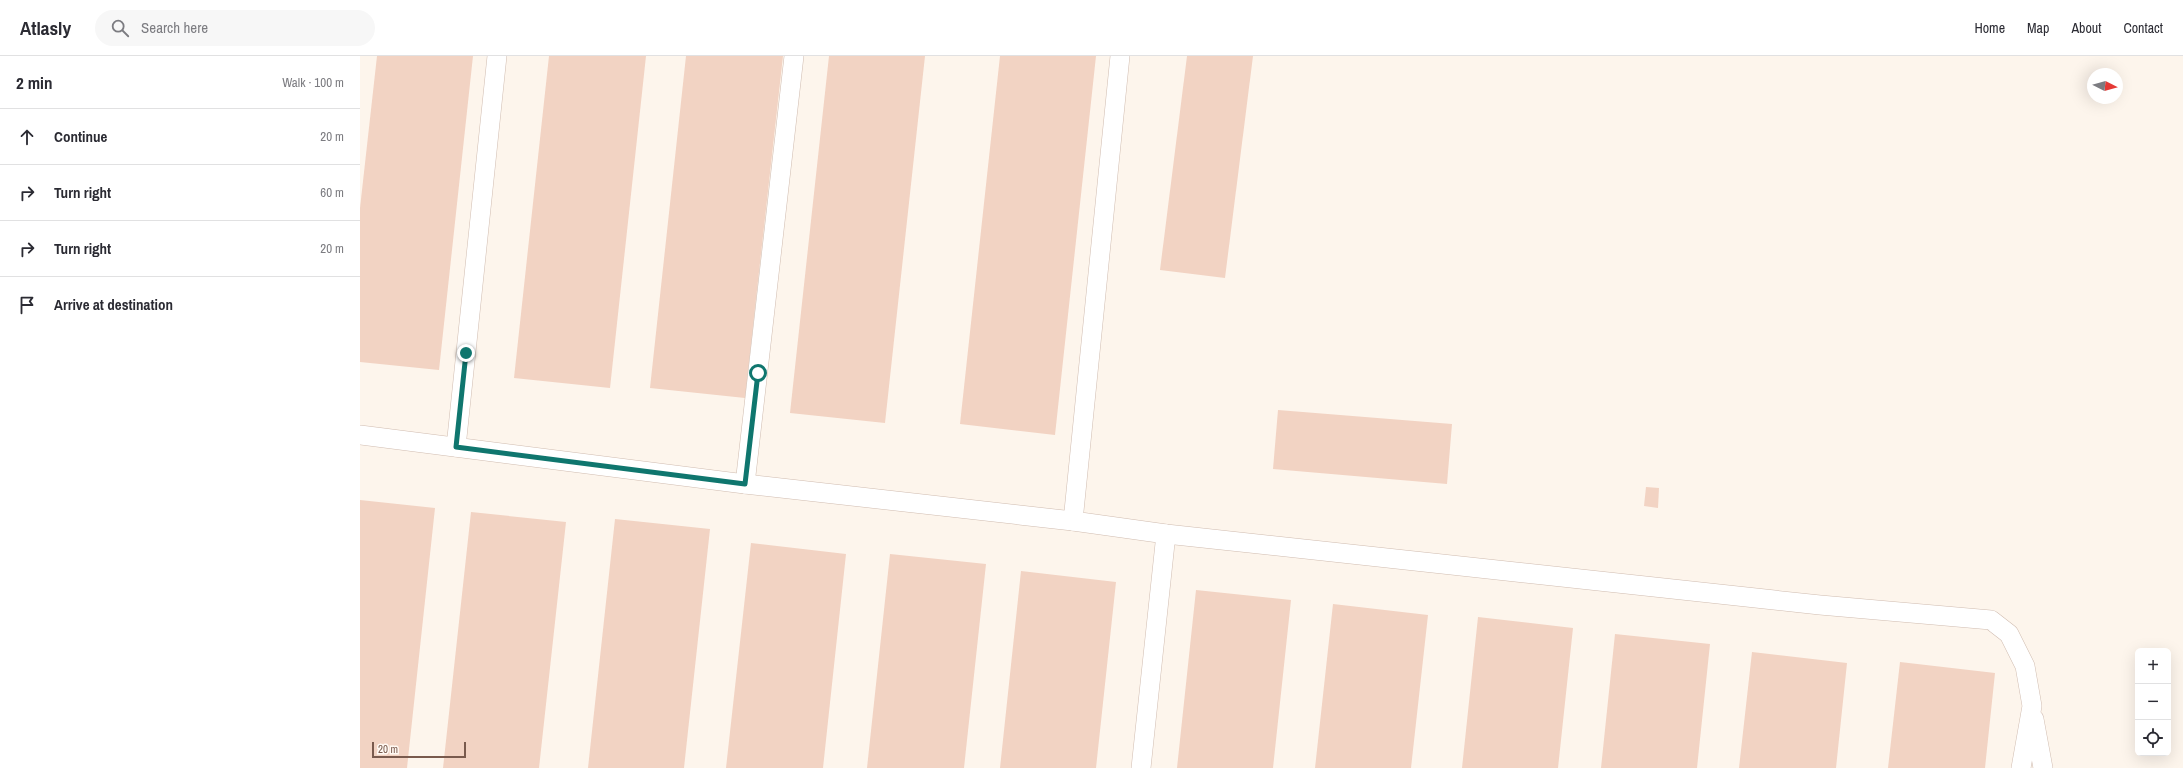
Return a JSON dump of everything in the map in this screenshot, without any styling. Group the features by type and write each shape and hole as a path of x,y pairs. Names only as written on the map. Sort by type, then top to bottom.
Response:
{"lane":[{"path":"456,447 497,56"},
{"path":"745,484 794,56"},
{"path":"1073,521 1120,56"},
{"path":"360,434 745,484 1073,521 1166,534 1820,605 1990,620 2009,634 2025,666 2043,768"},
{"path":"1141,768 1166,534"},
{"path":"2022,768 2032,706"}],"building":[{"path":"377,56 473,56 439,370 360,362 360,208"},
{"path":"549,56 646,56 610,388 514,378"},
{"path":"686,56 783,56 745,398 650,388"},
{"path":"829,56 925,56 885,423 790,413"},
{"path":"1000,56 1096,56 1055,435 960,424"},
{"path":"1187,56 1253,56 1225,278 1160,270"},
{"path":"1278,410 1452,424 1447,484 1273,469"},
{"path":"1646,487 1659,488 1658,508 1644,506"},
{"path":"360,500 435,508 407,768 360,768"},
{"path":"471,512 566,522 539,768 443,768"},
{"path":"615,519 710,529 684,768 588,768"},
{"path":"751,543 846,554 823,768 726,768"},
{"path":"890,554 986,564 964,768 867,768"},
{"path":"1021,571 1116,582 1096,768 1000,768"},
{"path":"1196,590 1291,600 1273,768 1177,768"},
{"path":"1333,604 1428,615 1411,768 1315,768"},
{"path":"1478,617 1573,628 1558,768 1462,768"},
{"path":"1615,634 1710,644 1697,768 1601,768"},
{"path":"1752,652 1847,663 1836,768 1739,768"},
{"path":"1900,662 1995,673 1985,768 1888,768"}],"route":[{"path":"466,353 456,447 745,484 758,373"}]}
